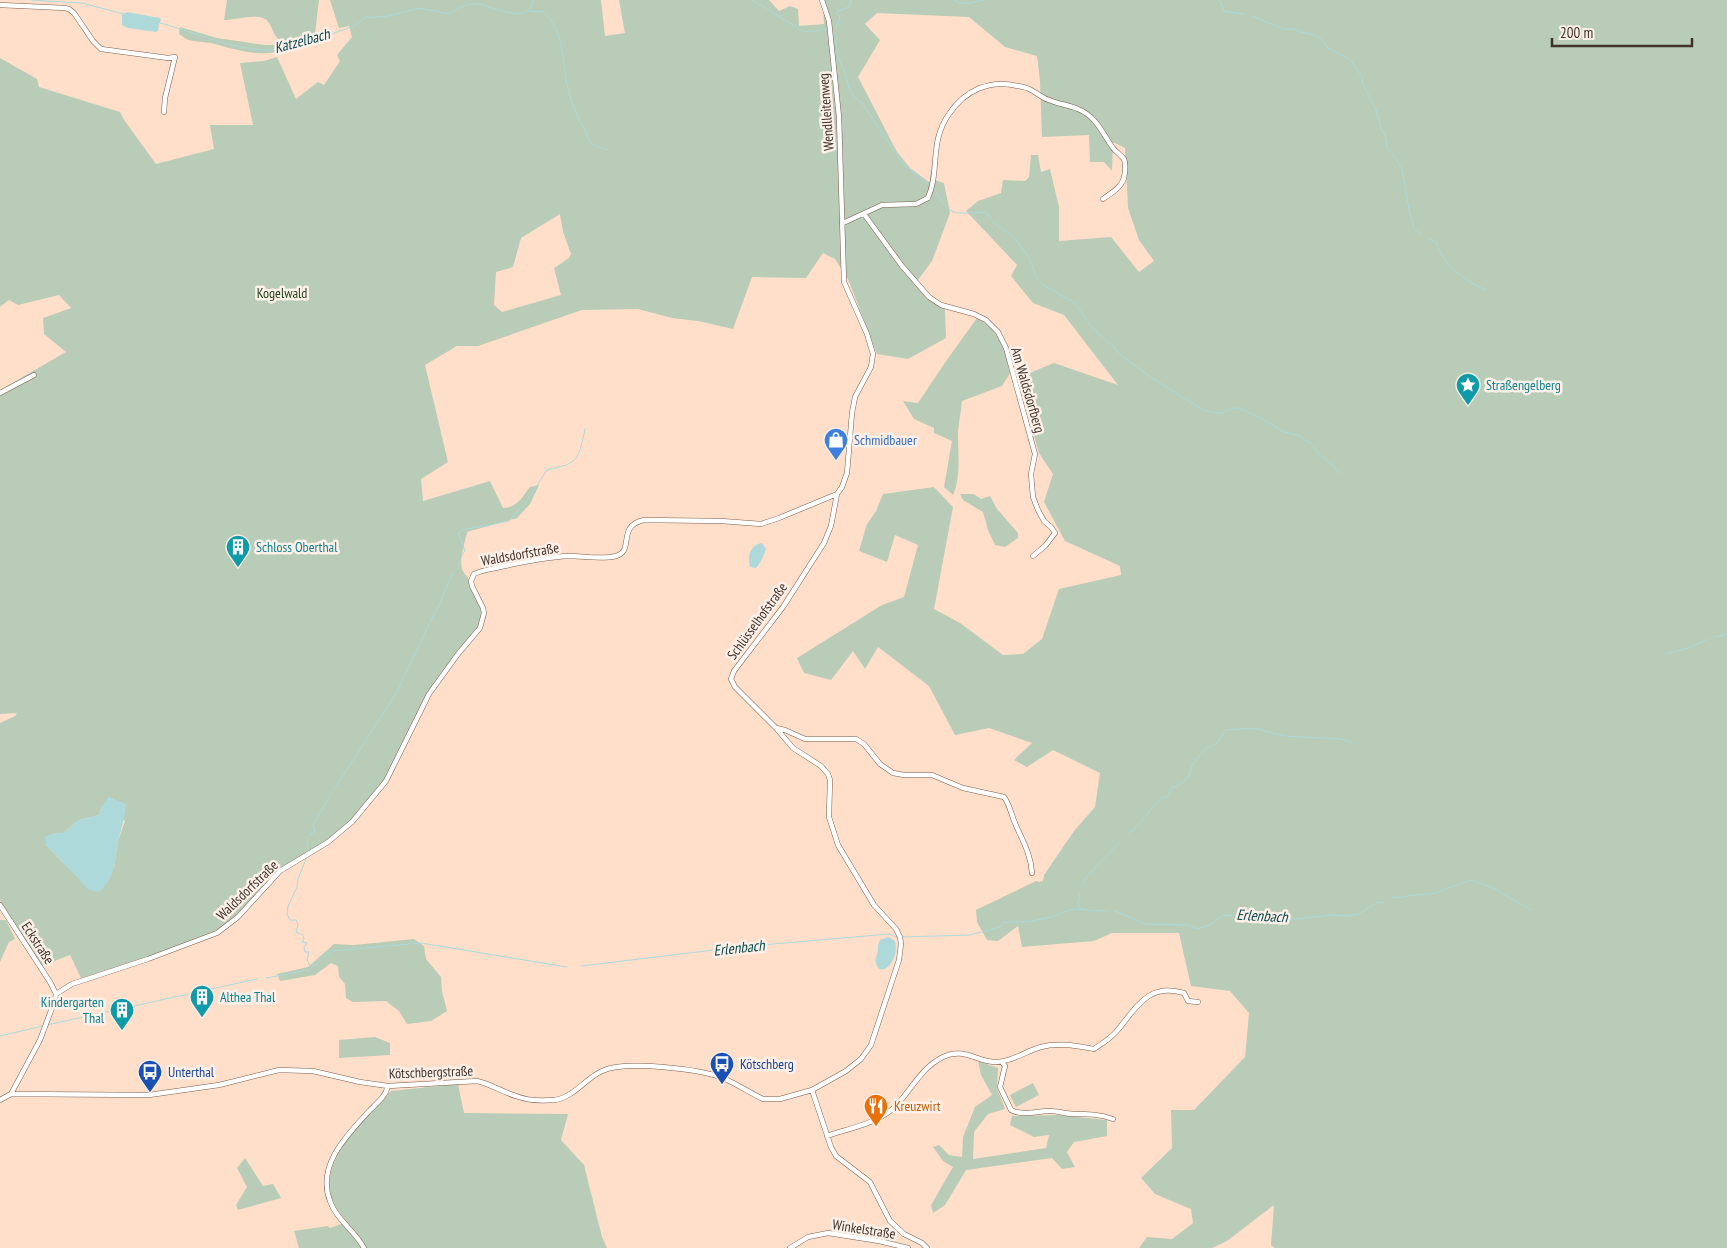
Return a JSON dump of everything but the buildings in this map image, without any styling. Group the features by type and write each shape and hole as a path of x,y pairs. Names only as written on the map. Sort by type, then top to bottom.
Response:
{"street":[{"name":"Wendlleitenweg","path":"822,0 829,20 840,117 843,223"},
{"path":"0,5 65,8 74,13 93,41 101,49 168,58 175,57 164,98 164,112"},
{"path":"837,494 842,487 847,473 855,397 871,368 873,354 867,334 844,282 843,223 882,206 916,204 928,198 934,179 935,151 940,133 950,113 980,87 1000,83 1028,88 1046,99 1078,109 1090,117 1102,130 1113,148 1124,159 1126,169 1124,180 1120,187 1103,199"},
{"name":"Am Waldsdorfberg","path":"864,214 902,266 929,297 941,305 974,314 986,320 998,332 1006,348 1035,454 1031,474 1033,497 1044,521 1051,526 1055,533 1045,546 1033,556"},
{"path":"0,393 34,375"},
{"name":"Schlüsselhofstraße","path":"812,1090 861,1060 867,1053 899,960 901,944 898,931 874,906 832,832 829,817 830,780 828,774 821,766 793,748 735,687 731,676 783,607 824,543 831,526 837,494"},
{"name":"Waldsdorfstraße","path":"56,994 72,984 148,959 216,933 238,917 280,871 328,842 352,822 386,781 429,694 458,654 480,628 484,614 472,586 474,574 538,559 568,556 616,556 624,550 628,530 637,521 721,521 761,524 837,494"},
{"path":"776,728 805,739 856,739 864,744 880,764 893,773 932,775 963,788 1004,797 1029,853 1032,873"},
{"name":"Eckstraße","path":"0,905 56,994"},
{"path":"827,1136 862,1126 884,1115 896,1106 931,1065 944,1056 961,1054 993,1062 1002,1062 1043,1046 1065,1044 1094,1048 1114,1035 1143,1000 1152,994 1162,991 1184,993 1188,1001 1198,1002"},
{"path":"0,1100 11,1094 45,1028 56,994"},
{"path":"1002,1062 1005,1066 1000,1088 1011,1110 1014,1112 1052,1111 1093,1114 1113,1119"},
{"name":"Kötschbergstraße","path":"11,1094 149,1096 219,1085 279,1070 313,1071 360,1082 388,1086 477,1081 489,1084 518,1097 554,1100 564,1097 600,1072 624,1065 682,1069 722,1078 763,1100 812,1090"},
{"path":"364,1248 356,1235 333,1209 328,1197 326,1182 338,1147 349,1132 385,1094 388,1086"},
{"path":"812,1090 827,1136 836,1156 870,1182 890,1220 904,1234 922,1243 927,1248"},
{"name":"Winkelstraße","path":"790,1248 808,1237 828,1233 879,1241 908,1248"}],"green space":[{"path":"227,0 319,0 315,34 296,41 285,42 275,36 269,22 263,18 250,17 224,20"},
{"name":"Kogelwald","path":"330,0 601,0 605,36 625,33 619,0 769,0 779,11 790,6 798,9 799,26 824,24 823,0 1727,0 1727,1248 1275,1248 1271,1245 1274,1205 1227,1241 1212,1248 1139,1248 1147,1237 1172,1239 1193,1223 1191,1209 1155,1194 1141,1178 1172,1148 1171,1110 1194,1110 1245,1057 1249,1013 1230,991 1191,986 1179,933 1112,933 1094,941 1022,947 1018,926 998,941 987,940 977,922 976,910 1036,881 1043,881 1044,875 1074,831 1095,807 1100,773 1053,750 1027,767 1014,760 1032,743 989,728 955,735 929,686 878,647 865,669 853,651 831,680 804,673 797,658 882,605 904,597 918,545 895,535 887,562 859,551 867,524 876,511 883,494 934,487 953,507 934,609 960,623 1003,655 1023,654 1042,639 1059,589 1121,575 1120,566 1065,541 1044,502 1053,474 1039,453 1017,378 1054,363 1118,385 1064,315 1033,303 1011,276 1017,265 966,211 978,201 1001,193 1003,180 1025,181 1029,177 1031,155 1038,155 1041,172 1050,169 1059,207 1059,241 1111,237 1139,272 1154,261 1139,240 1128,208 1125,148 1113,142 1112,171 1104,162 1090,162 1089,135 1042,137 1037,56 1005,47 969,17 877,13 865,24 880,40 858,77 897,152 910,168 929,182 935,180 944,183 950,213 932,261 915,284 933,302 945,309 946,338 908,359 877,354 848,279 835,259 823,253 806,278 752,277 733,329 698,321 672,318 638,309 582,310 478,346 457,346 425,365 448,462 421,479 423,501 490,481 503,508 508,508 519,501 530,487 539,485 530,504 517,518 467,532 461,561 463,572 467,576 482,608 479,626 436,681 386,780 341,831 311,852 300,856 279,869 227,925 216,931 148,957 81,978 70,955 42,966 0,900 0,723 15,716 17,713 0,714 0,390 66,352 44,334 43,318 71,308 59,295 18,305 9,300 0,307 0,58 37,79 39,87 120,112 156,164 214,149 210,125 253,125 240,63 264,61 277,57 296,99 318,82 324,85 340,61 337,55 352,37 349,26 339,28","holes":["560,214 563,232 571,254 569,258 554,268 561,295 502,312 494,305 496,272 513,267 521,238","102,806 125,821 118,841 114,868 63,863 46,845 52,834 63,833 79,820 99,815"]},
{"path":"180,27 217,38 265,45 281,45 284,47 315,38 314,42 287,50 254,53 212,43 188,40 179,34"},
{"path":"977,318 991,329 1000,341 1010,373 1002,386 962,401 958,432 958,473 953,495 944,487 952,441 934,433 934,428 914,419 903,401 918,403"},
{"path":"960,494 974,494 981,499 990,496 997,509 1018,533 1018,538 1005,547 995,545 983,512 963,500"},
{"path":"0,920 6,920 15,939 9,942 0,962"},
{"path":"414,939 424,946 426,959 441,977 447,1011 431,1021 407,1024 399,1011 386,1001 353,1002 346,998 345,984 339,977 338,966 331,963 315,975 280,981 277,974 308,967 334,944 354,945"},
{"path":"375,1037 390,1043 390,1055 339,1058 339,1040"},
{"path":"978,1061 998,1068 997,1088 1005,1109 988,1114 974,1132 973,1159 1046,1148 1049,1135 1034,1137 1010,1125 1012,1116 1058,1115 1107,1120 1107,1136 1074,1142 1067,1152 1075,1167 1062,1169 1052,1158 966,1170 945,1205 933,1213 931,1205 953,1167 943,1161 933,1147 939,1145 949,1155 962,1157 963,1137 975,1107 992,1095 981,1075"},
{"path":"1033,1083 1039,1095 1016,1107 1010,1095"},
{"path":"458,1084 464,1113 568,1114 561,1140 584,1165 602,1237 607,1248 299,1248 294,1231 328,1226 330,1228 347,1222 332,1199 330,1184 332,1169 338,1154 347,1140 391,1091"},
{"path":"245,1158 263,1186 273,1184 281,1198 238,1210 236,1205 247,1187 237,1168"}],"water":[{"path":"127,12 160,18 158,31 128,28 122,25 122,15"},
{"path":"762,543 766,549 762,559 756,568 750,567 750,552 755,546"},
{"path":"109,797 126,804 113,869 109,881 99,892 89,890 46,845 45,837 63,833 79,820 99,815 102,806"},
{"path":"889,937 895,941 895,955 889,966 881,970 878,968 876,961 878,944 880,940"}],"waterway":[{"name":"Katzelbach","path":"31,0 82,3 124,14"},
{"name":"Katzelbach","path":"157,22 220,42 252,49 268,50 283,49 309,42 358,24 364,18 388,16 419,8 450,14 470,4 478,4 518,14 530,8 533,0"},
{"name":"Katzelbach","path":"752,0 803,31 827,29"},
{"name":"Katzelbach","path":"834,29 837,28 840,17 837,14 838,11 849,7 851,0"},
{"name":"Katzelbach","path":"955,0 959,3 983,0"},
{"path":"1218,0 1221,2 1224,11 1244,14"},
{"path":"527,11 544,12 551,20 559,37 568,90 576,112 590,142 608,150"},
{"path":"1252,16 1284,29 1295,29 1315,35 1328,48 1351,60 1362,77 1363,84 1376,110 1382,131 1385,134 1387,148 1396,158 1402,170 1414,229 1421,234"},
{"path":"832,29 839,59 851,92 862,103 905,166 930,185"},
{"path":"934,188 944,205 954,212 986,212 994,223 1014,237 1029,258 1037,278 1042,284 1072,301 1090,325 1118,353 1152,378 1203,410 1221,413 1239,408 1263,419 1284,432 1298,435 1313,445 1316,451 1342,474"},
{"path":"1427,238 1436,242 1444,258 1456,271 1470,282 1486,290"},
{"path":"457,570 465,551 458,533 462,530 509,521 526,502 547,470 565,465 575,459 581,448 585,429"},
{"path":"333,791 397,692 454,573"},
{"path":"1715,637 1727,634"},
{"path":"1666,654 1689,648 1708,639"},
{"path":"1127,834 1134,829 1161,798 1167,797 1172,787 1177,787 1189,776 1192,766 1200,755 1205,749 1217,743 1226,730 1254,728 1285,736 1340,739 1348,741 1353,745"},
{"path":"308,850 308,836 315,832 313,825 331,794"},
{"path":"1082,886 1088,875 1120,842"},
{"path":"306,859 297,887 288,906 287,914 290,920 296,920 298,925 296,932 303,935 304,939 302,942 307,943 304,947 305,952 309,952 307,960 311,967"},
{"name":"Erlenbach","path":"1392,897 1399,898 1435,893 1471,880 1491,887 1531,910"},
{"path":"1080,893 1078,904 1081,909"},
{"name":"Erlenbach","path":"1115,911 1146,924 1188,925 1197,929 1210,925 1222,916 1230,915 1260,919 1296,919 1332,915 1348,916 1359,914 1376,903 1383,902"},
{"name":"Erlenbach","path":"902,937 970,935 1000,927 1004,922 1027,922 1051,917 1073,909 1106,911"},
{"name":"Erlenbach","path":"581,966 739,947 889,934 897,937"},
{"name":"Erlenbach","path":"266,978 309,970 331,951 421,943 567,967"},
{"name":"Erlenbach","path":"47,1025 257,979"},
{"name":"Erlenbach","path":"0,1036 43,1026"}],"place":[{"name":"Straßengelberg","path":"1468,406"},
{"name":"Schmidbauer","path":"836,461"},
{"name":"Schloss Oberthal","path":"238,568"},
{"name":"Althea Thal","path":"202,1018"},
{"name":"Kindergarten Thal","path":"122,1031"},
{"name":"Kötschberg","path":"722,1085"},
{"name":"Unterthal","path":"150,1093"},
{"name":"Kreuzwirt","path":"876,1127"}]}
